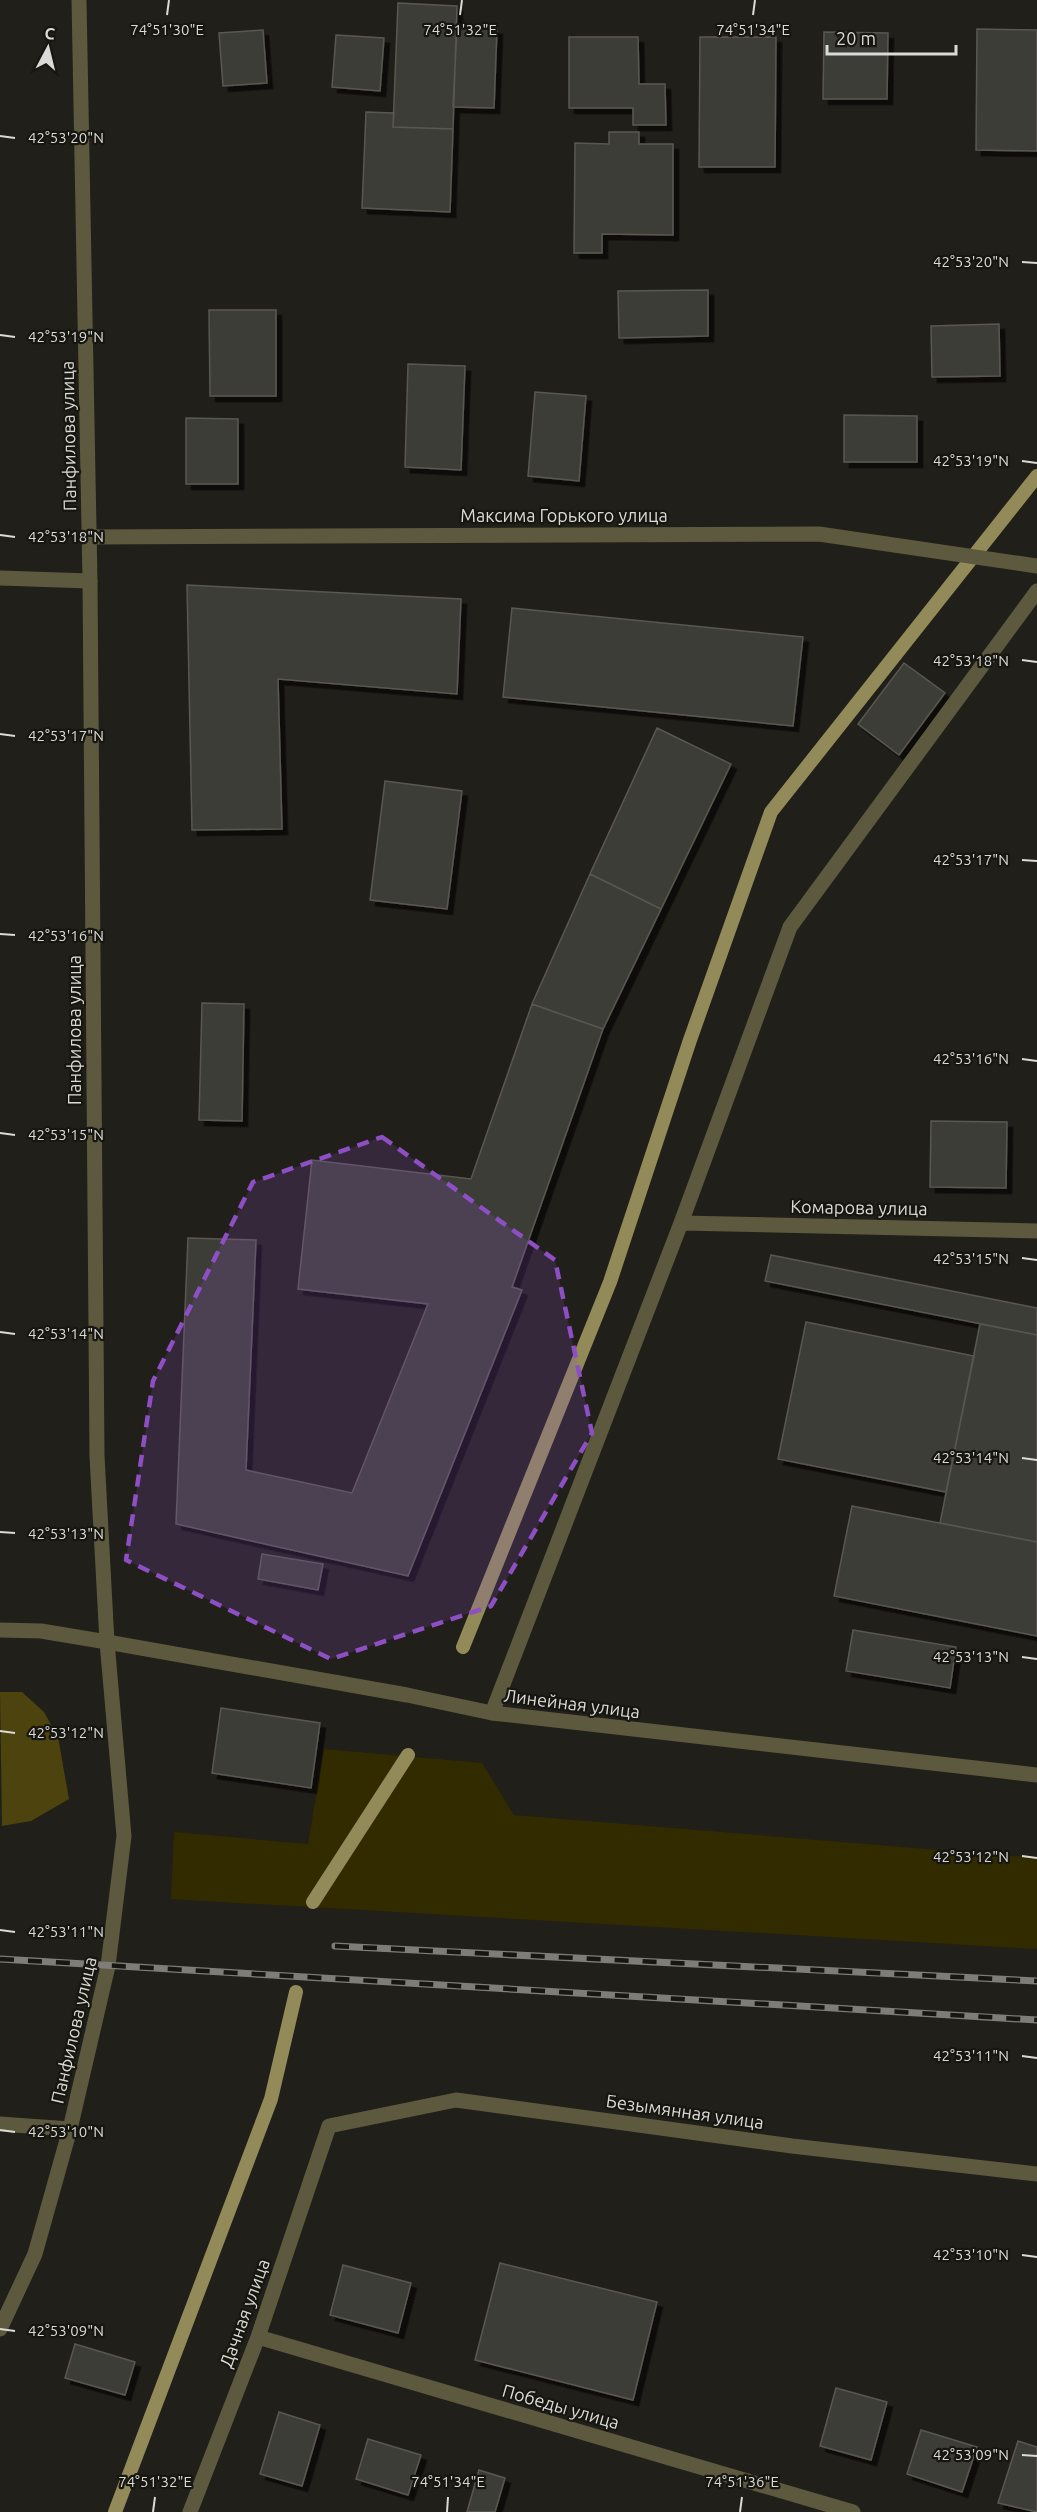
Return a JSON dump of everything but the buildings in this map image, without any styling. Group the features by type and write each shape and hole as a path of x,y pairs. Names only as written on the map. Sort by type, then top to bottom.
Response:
{"street":[{"name":"Панфилова улица","path":"0,2329 35,2254 70,2129 108,1966 124,1836 107,1642 97,1456 90,581 79,0"},
{"name":"Максима Горького улица","path":"89,537 819,534 1037,566"},
{"path":"0,578 90,581"},
{"path":"492,1713 681,1223 790,927 1037,591"},
{"name":"Комарова улица","path":"681,1223 1037,1231"},
{"name":"Линейная улица","path":"0,1630 42,1631 407,1695 492,1713 1037,1775"},
{"name":"Безымянная улица","path":"329,2126 456,2100 792,2146 1037,2174"},
{"path":"0,2124 70,2129"},
{"name":"Дачная улица","path":"190,2512 258,2337 329,2126"},
{"name":"Победы улица","path":"258,2337 853,2512"}],"highlighted area":[{"path":"382,1137 555,1260 592,1433 491,1606 331,1659 126,1560 153,1381 253,1182"}],"shaded area":[{"path":"0,1692 22,1692 44,1712 58,1737 69,1799 31,1821 2,1826"},
{"path":"324,1749 482,1763 514,1815 1037,1858 1037,1949 171,1899 174,1832 308,1844"}],"waterway":[{"path":"463,1647 610,1282 690,1040 771,812 1037,476"},
{"path":"313,1902 408,1755"},
{"path":"115,2512 271,2099 296,1992"}],"railway":[{"path":"335,1946 1037,1981"},
{"path":"0,1959 1037,2020"}]}
